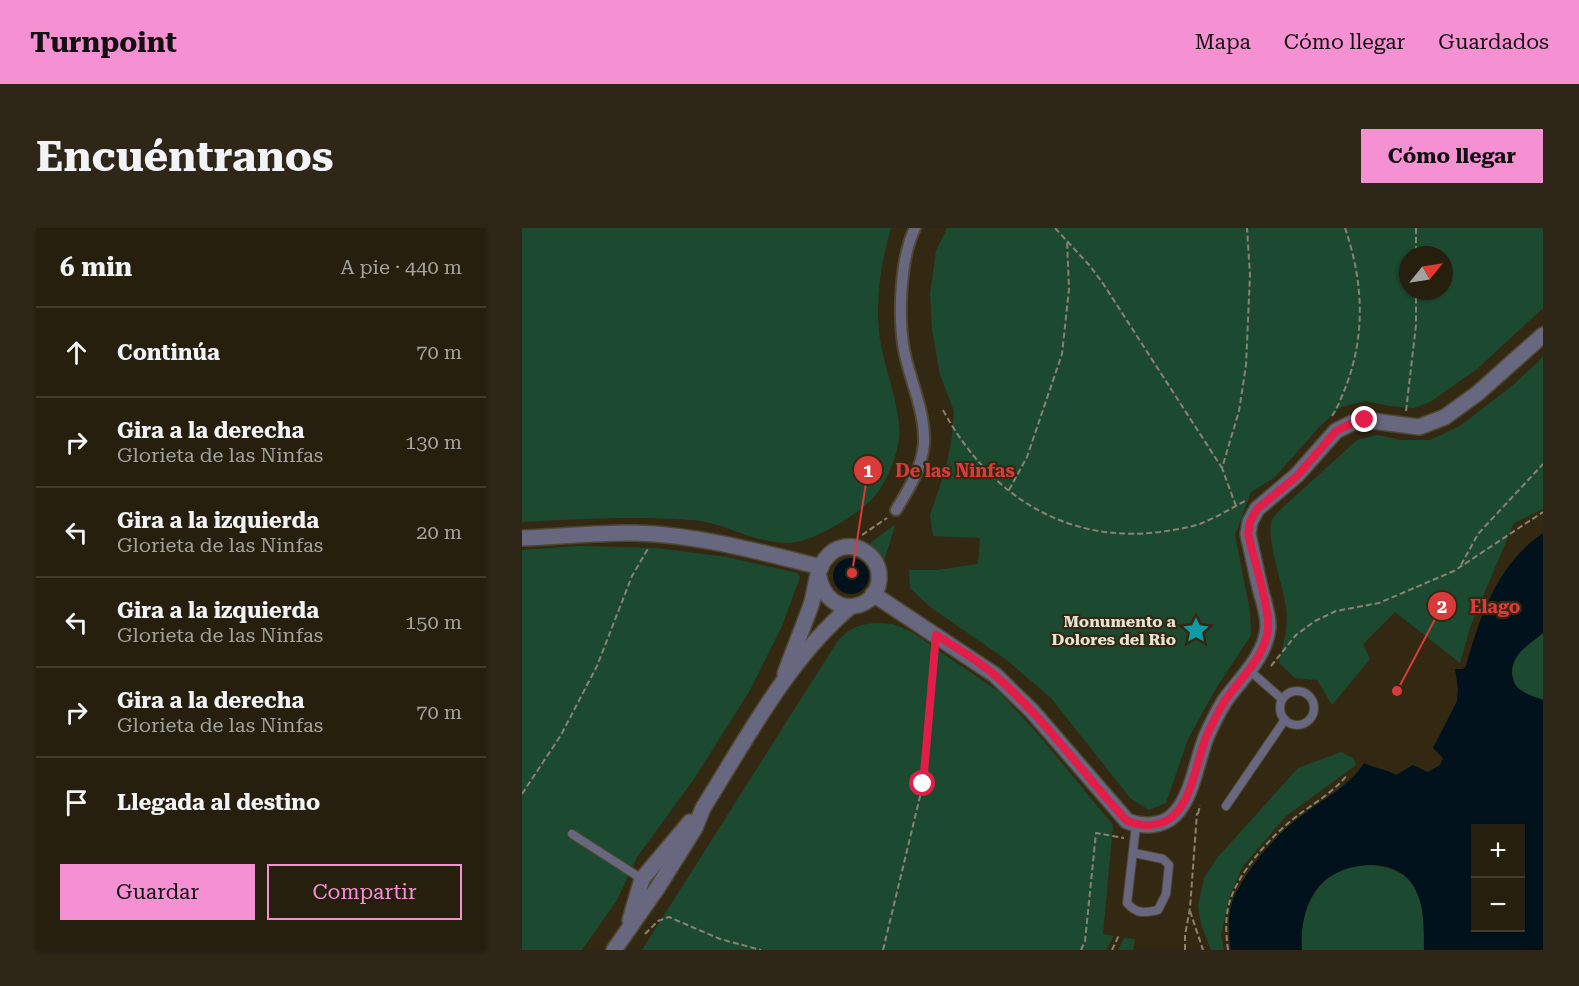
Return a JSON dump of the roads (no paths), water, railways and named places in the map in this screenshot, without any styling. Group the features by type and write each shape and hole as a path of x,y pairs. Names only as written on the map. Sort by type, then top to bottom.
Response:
{"street":[{"path":"896,510 910,488 924,444 921,408 904,349 900,312 903,280 911,237 915,228"},
{"path":"873,594 995,675 1014,692 1136,832 1161,823 1174,815 1186,796 1207,734 1224,702 1254,675 1266,640 1268,625 1248,534 1250,522 1257,509 1297,476 1336,431 1352,423 1365,420 1419,427 1445,417 1478,393 1543,335"},
{"path":"522,538 625,534 711,541 820,572"},
{"path":"628,929 642,879 703,808 780,686 828,627 850,607 864,603 873,594 879,580 875,562 862,550 845,546 833,551 826,558 780,686"},
{"path":"820,572 821,587 826,596 834,603 850,607"},
{"path":"614,950 658,887 695,828 703,808"}],"lane":[{"path":"1254,675 1282,699"},
{"path":"1299,691 1311,697 1315,711 1311,718 1303,724 1292,726 1284,721 1279,711 1282,699 1292,692 1299,691"},
{"path":"1226,806 1284,721"},
{"path":"1134,853 1163,859 1169,865 1166,894 1158,910 1144,913 1132,910 1127,903 1136,832"},
{"path":"572,834 642,879"}],"water":[{"path":"1543,533 1543,633 1518,655 1512,674 1519,689 1543,700 1543,950 1424,950 1422,909 1414,887 1406,877 1395,870 1369,865 1342,871 1320,885 1307,907 1302,933 1302,950 1231,950 1229,922 1235,895 1256,862 1294,821 1344,785 1364,763 1396,775 1413,765 1428,772 1440,765 1443,758 1433,748 1457,701 1455,669 1463,669 1466,666 1493,592 1514,560"},
{"path":"851,558 864,563 869,576 864,589 851,594 838,589 833,576 838,563"}],"place":[{"name":"De las Ninfas","path":"852,573"},
{"name":"Monumento a Dolores del Rio","path":"1196,630"},
{"name":"Elago","path":"1397,691"}]}
